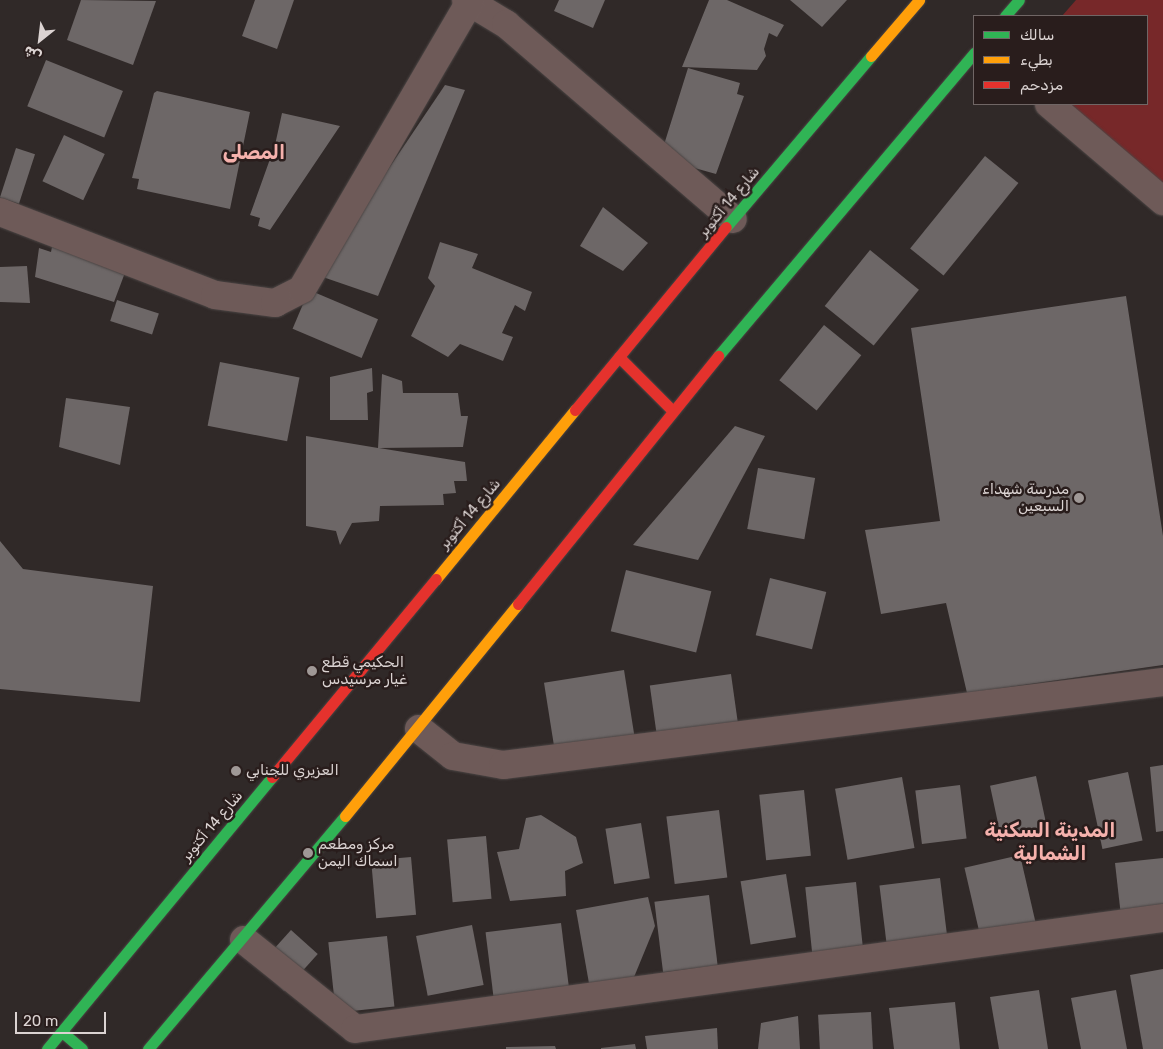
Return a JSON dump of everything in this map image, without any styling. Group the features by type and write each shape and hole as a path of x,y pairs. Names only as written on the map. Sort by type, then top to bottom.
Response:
{"main road":[{"name":"شارع 14 أكتوبر","path":"47,1049 733,220 919,0"},
{"path":"1006,15 1019,0"},
{"path":"148,1049 244,940 420,729 672,410 973,54"},
{"path":"619,358 672,410"},
{"path":"62,1032 82,1049"}],"street":[{"path":"0,212 215,294 275,303 302,289 468,1 506,24 733,220"},
{"path":"1050,105 1163,201"},
{"path":"420,729 453,756 503,765 1163,682"},
{"path":"244,940 355,1029 1163,918"}],"shaded area":[{"path":"1076,0 1163,0 1163,187 1066,105 1148,105 1148,15 1063,15"}],"building":[{"path":"81,0 156,1 133,65 67,40"},
{"path":"255,0 294,0 277,49 242,36"},
{"path":"559,0 605,0 593,28 554,11"},
{"path":"709,0 727,0 784,25 777,37 769,33 764,49 766,56 757,70 682,67"},
{"path":"790,0 847,0 822,27"},
{"path":"46,60 123,91 104,137 27,106"},
{"path":"688,68 740,83 737,94 744,96 716,174 673,162 657,167"},
{"path":"445,85 465,90 378,296 317,275"},
{"path":"157,91 250,112 230,209 137,189 139,179 132,178 154,93"},
{"path":"282,113 340,126 270,230 258,226 260,218 250,215 275,145"},
{"path":"64,135 105,154 83,200 42,181"},
{"path":"16,148 35,154 19,204 0,197"},
{"path":"985,156 1018,183 944,276 910,248"},
{"path":"603,207 648,243 623,271 580,246"},
{"path":"440,242 478,254 472,268 532,292 525,311 515,305 502,333 513,337 503,361 460,344 448,357 411,336 435,286 428,278"},
{"path":"52,247 126,270 114,302 35,277 39,248 51,252"},
{"path":"870,250 919,290 874,346 825,306"},
{"path":"27,266 30,303 0,302 0,267"},
{"path":"309,290 378,319 362,358 293,329"},
{"path":"1126,296 1163,536 1163,665 967,693 946,603 881,614 865,530 940,521 911,328"},
{"path":"117,300 159,314 152,335 110,321"},
{"path":"824,325 861,355 817,410 779,380"},
{"path":"220,362 300,377 287,441 208,426"},
{"path":"372,368 373,391 367,393 368,420 330,420 330,377"},
{"path":"382,374 402,381 403,393 458,393 461,416 468,416 463,447 379,448 465,462 467,481 454,481 456,493 443,494 444,505 380,506 379,521 352,523 340,545 336,531 306,526 306,436 378,448"},
{"path":"66,398 130,407 120,465 59,447"},
{"path":"735,426 765,436 698,560 633,545"},
{"path":"758,468 815,478 804,539 747,529"},
{"path":"0,541 23,569 153,586 140,702 0,689"},
{"path":"626,570 711,591 696,652 611,631"},
{"path":"770,578 826,592 812,649 756,635"},
{"path":"624,670 635,738 555,751 544,683"},
{"path":"731,674 738,724 657,735 650,685"},
{"path":"1163,765 1163,831 1156,832 1150,767"},
{"path":"1128,772 1143,840 1102,849 1088,781"},
{"path":"1036,776 1047,828 1001,838 990,786"},
{"path":"902,777 915,848 848,860 835,789"},
{"path":"960,785 967,839 922,844 915,790"},
{"path":"804,790 811,856 766,860 759,795"},
{"path":"719,810 727,877 675,884 666,816"},
{"path":"541,815 576,837 583,863 565,871 566,896 510,901 497,852 519,849 526,818"},
{"path":"641,823 650,878 614,884 605,829"},
{"path":"486,836 491,899 453,902 447,839"},
{"path":"1020,855 1036,922 980,935 964,868"},
{"path":"411,857 416,915 376,918 371,860"},
{"path":"1163,858 1163,930 1123,934 1115,863"},
{"path":"786,874 796,937 751,944 741,881"},
{"path":"940,878 948,945 888,952 879,885"},
{"path":"856,882 863,953 813,958 805,887"},
{"path":"709,895 718,965 663,972 654,902"},
{"path":"648,897 655,926 632,982 590,989 576,910"},
{"path":"561,923 569,990 494,1000 486,932"},
{"path":"472,925 484,985 428,996 416,936"},
{"path":"291,930 318,954 284,991 258,967"},
{"path":"387,936 394,1007 336,1013 328,942"},
{"path":"1163,969 1163,1049 1143,1049 1130,975"},
{"path":"1039,990 1048,1049 999,1049 990,997"},
{"path":"1116,990 1127,1049 1081,1049 1071,998"},
{"path":"955,1002 960,1049 894,1049 889,1008"},
{"path":"871,1012 873,1049 820,1049 818,1015"},
{"path":"798,1016 800,1049 758,1049 761,1023"},
{"path":"717,1028 718,1049 647,1049 645,1036"},
{"path":"635,1044 636,1049 601,1049 601,1048"},
{"path":"555,1046 556,1049 506,1049 506,1047"}],"traffic: fast":[{"path":"1006,15 1019,0"},
{"path":"718,356 973,54"},
{"path":"726,227 871,56"},
{"path":"47,1049 272,777"},
{"path":"148,1049 345,816"},
{"path":"62,1032 82,1049"}],"traffic: slow":[{"path":"871,56 919,0"},
{"path":"436,579 575,410"},
{"path":"345,816 518,604"}],"traffic: jam":[{"path":"575,410 726,227"},
{"path":"518,604 718,356"},
{"path":"619,357 672,410"},
{"path":"272,777 436,579"}],"place":[{"name":"مدرسة شهداء السبعين","path":"1079,498"},
{"name":"الحكيمي قطع غيار مرسيدس","path":"312,671"},
{"name":"العزيري للجنابي","path":"236,771"},
{"name":"مركز ومطعم اسماك اليمن","path":"308,853"}],"district":[{"name":"المصلى","path":"254,152"},
{"name":"المدينة السكنية الشمالية","path":"1050,842"}]}
